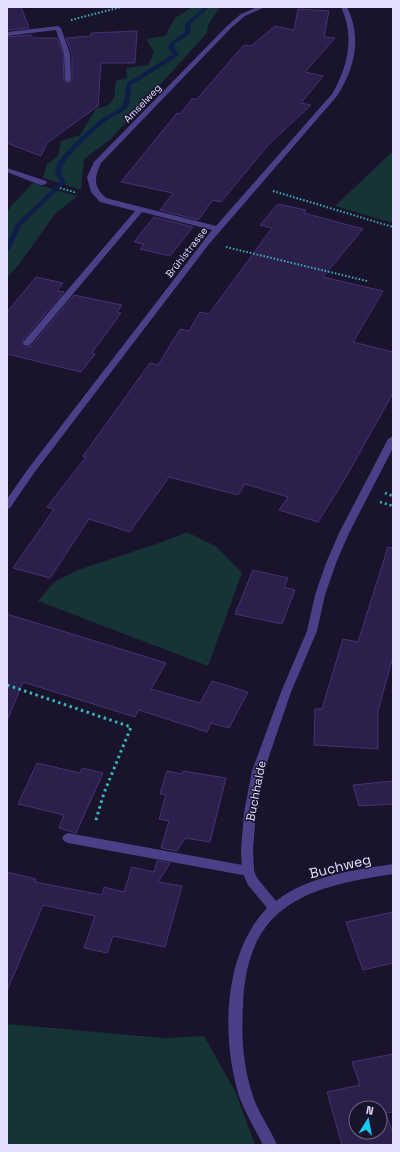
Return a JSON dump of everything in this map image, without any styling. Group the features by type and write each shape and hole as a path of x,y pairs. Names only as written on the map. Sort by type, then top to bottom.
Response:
{"street":[{"name":"Amselweg","path":"217,229 110,203 100,197 92,184 91,177 98,162 229,27 243,16 262,7"},
{"name":"Brühlstrasse","path":"7,506 36,464 206,242 335,95 344,81 352,59 352,35 347,13 344,7"},
{"path":"7,34 58,28 67,54 68,80"},
{"path":"7,170 42,183"},
{"path":"27,343 140,210"},
{"name":"Buchhalde","path":"275,909 252,881 248,871 247,849 250,813 258,771 286,692 312,631 320,595 331,564 344,533 393,439"},
{"path":"68,838 248,871"},
{"name":"Buchweg","path":"275,909 288,899 326,883 393,869"},
{"path":"270,1145 246,1096 236,1050 236,1014 242,961 254,935 261,924 275,909"}],"path":[{"path":"58,28 57,24 121,7"},
{"path":"275,192 393,227"},
{"path":"206,242 367,281"},
{"path":"7,685 131,727 104,793 90,842"}],"green space":[{"path":"192,7 220,7 208,25 207,33 110,140 84,159 81,190 43,178 47,164 58,156 61,141 80,135 96,109 109,105 114,97 116,81 127,78 126,68 148,65 154,52 146,39 165,36 175,18"},
{"path":"393,151 393,223 335,206"},
{"path":"33,183 77,196 55,214 20,263 7,278 7,213 11,206"},
{"path":"187,532 217,547 242,573 208,666 38,601 54,582 78,570 162,542"},
{"path":"7,1024 164,1038 204,1036 236,1093 255,1145 7,1145"}],"building":[{"path":"7,7 21,7 29,28 7,30"},
{"path":"298,9 329,11 324,37 335,38 305,72 323,76 301,103 311,105 269,144 221,202 213,200 198,220 160,210 173,193 121,182 177,113 180,114 192,99 197,99 244,45 251,46 275,26 294,30"},
{"path":"137,31 135,63 101,63 98,106 47,143 41,156 7,143 7,37 31,35 33,38 57,38 63,54 64,80 69,83 72,80 72,54 66,38 91,36 91,33"},
{"path":"278,204 306,210 304,213 363,229 323,277 383,291 353,342 393,352 393,393 346,477 318,522 279,510 288,497 245,484 238,495 169,477 130,532 89,519 50,578 13,568 54,509 47,507 86,457 83,456 150,363 158,365 180,329 189,331 200,312 209,314 272,228 260,225"},
{"path":"154,217 193,227 170,256 140,249 144,244 134,242"},
{"path":"36,277 63,283 57,291 64,292 23,340 24,346 31,346 74,295 122,305 117,312 121,313 92,353 95,354 81,372 7,354 7,312"},
{"path":"388,547 393,548 393,656 378,711 378,749 314,745 315,709 322,709 343,639 358,642"},
{"path":"253,570 288,578 284,587 295,590 282,624 235,614"},
{"path":"7,614 166,663 151,689 200,703 212,681 248,692 229,728 211,723 207,732 139,710 135,717 23,682 7,721"},
{"path":"37,763 80,773 82,768 103,773 76,833 59,828 64,815 18,804"},
{"path":"167,771 182,774 183,771 226,778 210,842 185,838 177,851 161,848 169,821 159,819 166,795 160,794"},
{"path":"393,781 393,804 359,806 353,785"},
{"path":"157,861 170,863 158,882 182,886 165,947 113,936 107,953 84,948 95,916 43,905 7,991 7,872 36,879 35,882 102,895 104,887 124,892 132,867 154,872"},
{"path":"393,912 393,963 363,970 346,922"},
{"path":"393,1054 393,1112 388,1113 388,1100 348,1100 348,1140 388,1140 388,1119 393,1134 393,1145 342,1145 327,1092 360,1085 352,1062"}],"waterway":[{"path":"7,250 18,225 63,182 58,172 63,161 74,148 108,117 124,107 127,102 129,84 172,58 176,54 171,47 173,43 188,33 187,25 207,7"}]}
